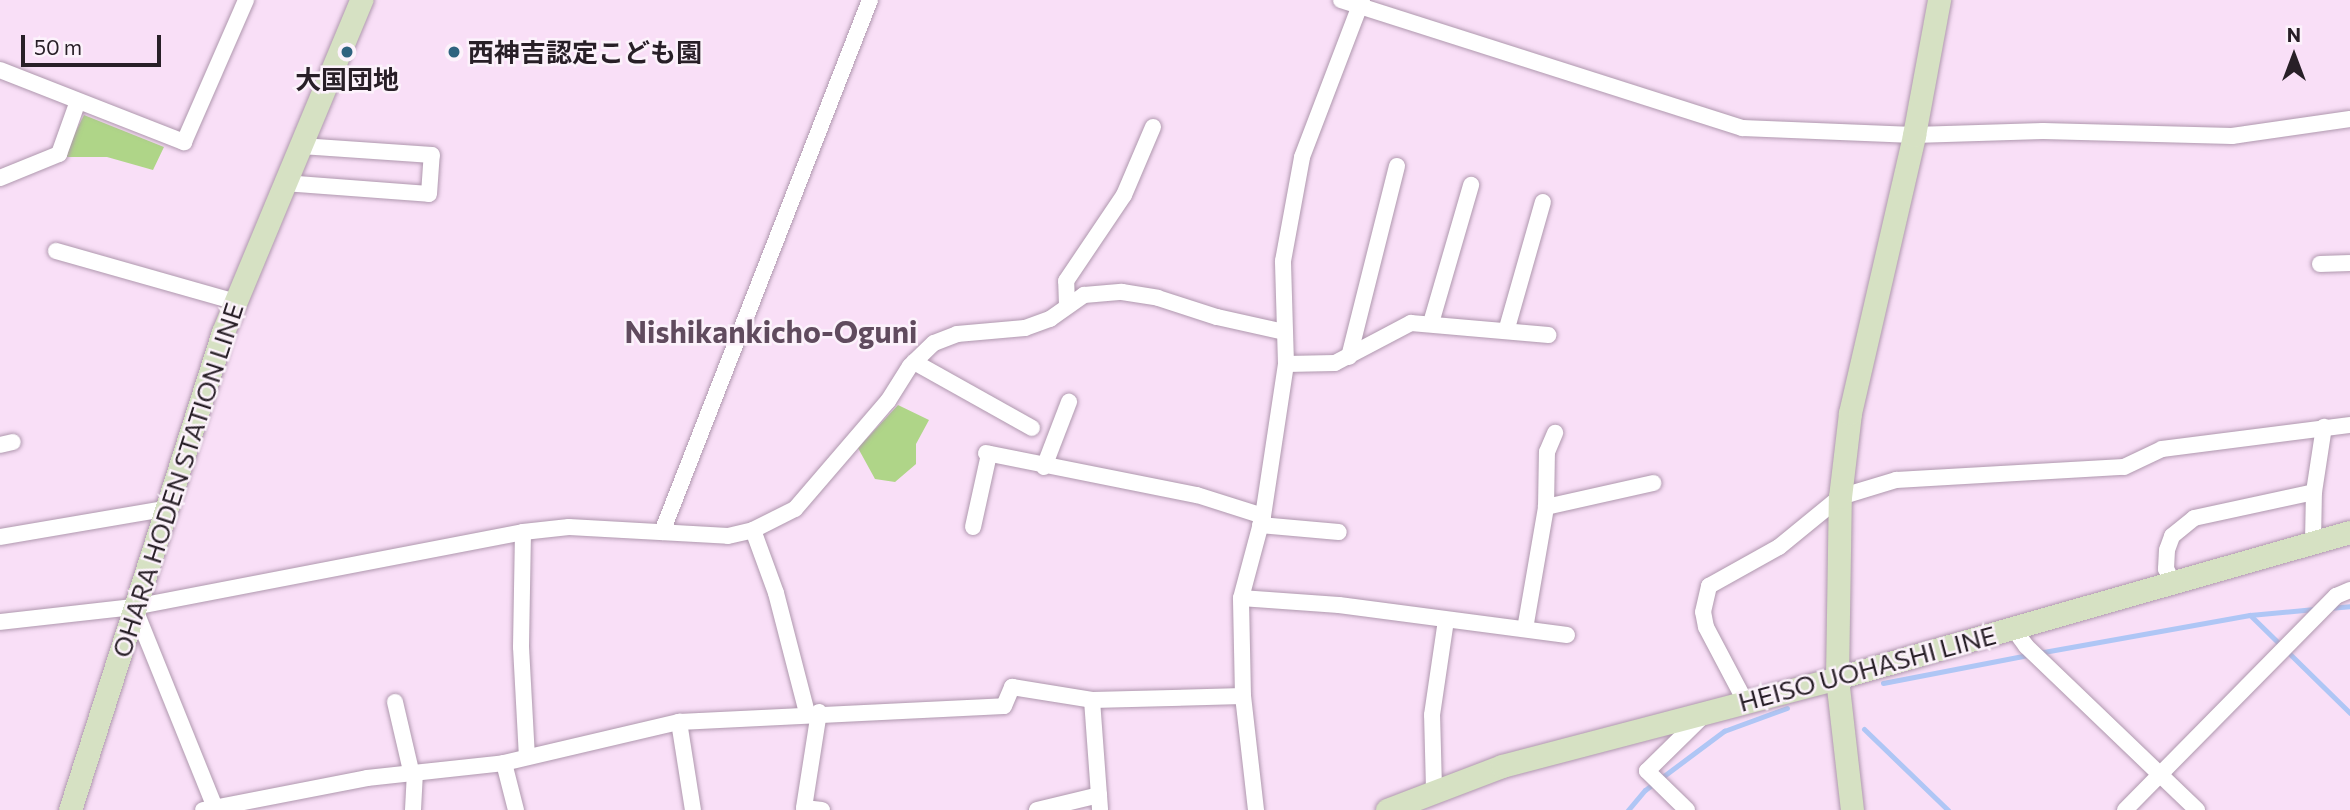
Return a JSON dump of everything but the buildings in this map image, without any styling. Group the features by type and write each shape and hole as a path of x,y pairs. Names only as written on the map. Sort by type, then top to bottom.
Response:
{"main road":[{"name":"OHARA HODEN STATION LINE","path":"70,810 163,509 236,302 360,0"},
{"path":"1852,810 1837,682 1840,497 1850,413 1914,135 1939,0"},
{"name":"HEISO UOHASHI LINE","path":"1387,810 1434,789 1709,710 2020,637 2173,582 2350,532"}],"street":[{"path":"0,70 184,142 246,0"},
{"path":"662,532 870,0"},
{"path":"1341,0 1361,3 1742,128 1914,135 2043,131 2232,136 2350,119"},
{"path":"1256,810 1243,696 1241,598 1262,521 1286,364 1283,261 1302,158 1361,3"},
{"path":"0,178 59,154 78,102"},
{"path":"1067,305 1066,281 1124,195 1153,127"},
{"path":"284,183 429,194 432,155 301,146"},
{"path":"1349,357 1397,166"},
{"path":"1431,323 1471,185"},
{"path":"1507,328 1543,202"},
{"path":"56,251 236,302"},
{"path":"2320,264 2350,263"},
{"path":"0,622 134,607 523,532 569,527 729,536 753,530 794,509 888,401 914,362 934,343 957,334 1025,328 1050,319 1084,295 1122,292 1158,298 1217,317 1283,332"},
{"path":"1286,364 1335,363 1401,326 1431,323 1507,328 1548,335"},
{"path":"914,362 1032,428"},
{"path":"1044,467 1069,402"},
{"path":"1745,701 1706,627 1703,612 1709,586 1779,547 1840,497 1896,480 2123,467 2162,449 2350,425"},
{"path":"2313,542 2314,492 2324,427"},
{"path":"1525,629 1546,508 1547,452 1555,433"},
{"path":"973,527 987,453 1044,467 1197,495 1262,521 1339,532"},
{"path":"1546,508 1653,483"},
{"path":"2173,582 2166,569 2167,550 2181,527 2206,512 2314,492"},
{"path":"0,537 163,509"},
{"path":"753,530 776,593 813,713 804,808 822,810"},
{"path":"523,532 521,647 527,757"},
{"path":"2125,810 2332,600 2350,590"},
{"path":"1241,598 1339,605 1567,635"},
{"path":"134,607 212,809 367,778 504,763 679,722 813,713 905,714 1004,706 1012,687 1092,700 1243,696"},
{"path":"1434,789 1432,715 1446,620"},
{"path":"2020,637 2197,810"},
{"path":"1037,810 1099,803 1092,700"},
{"path":"395,702 413,775 413,810"},
{"path":"1687,810 1647,771 1709,710"},
{"path":"679,722 693,810"},
{"path":"504,763 516,810"}],"green space":[{"path":"84,115 164,147 153,170 107,157 63,157"},
{"path":"898,405 929,420 916,444 916,464 895,482 875,479 858,448"}],"waterway":[{"path":"2329,608 2350,606"},
{"path":"2038,653 2250,615 2315,609"},
{"path":"2250,615 2350,713"},
{"path":"1883,683 2029,655"},
{"path":"1628,810 1645,790 1724,731 1787,708"},
{"path":"1864,729 1948,810"}],"place":[{"name":"大国団地","path":"347,52"},
{"name":"西神吉認定こども園","path":"454,52"}],"district":[{"name":"Nishikankicho-Oguni","path":"771,331"}]}
